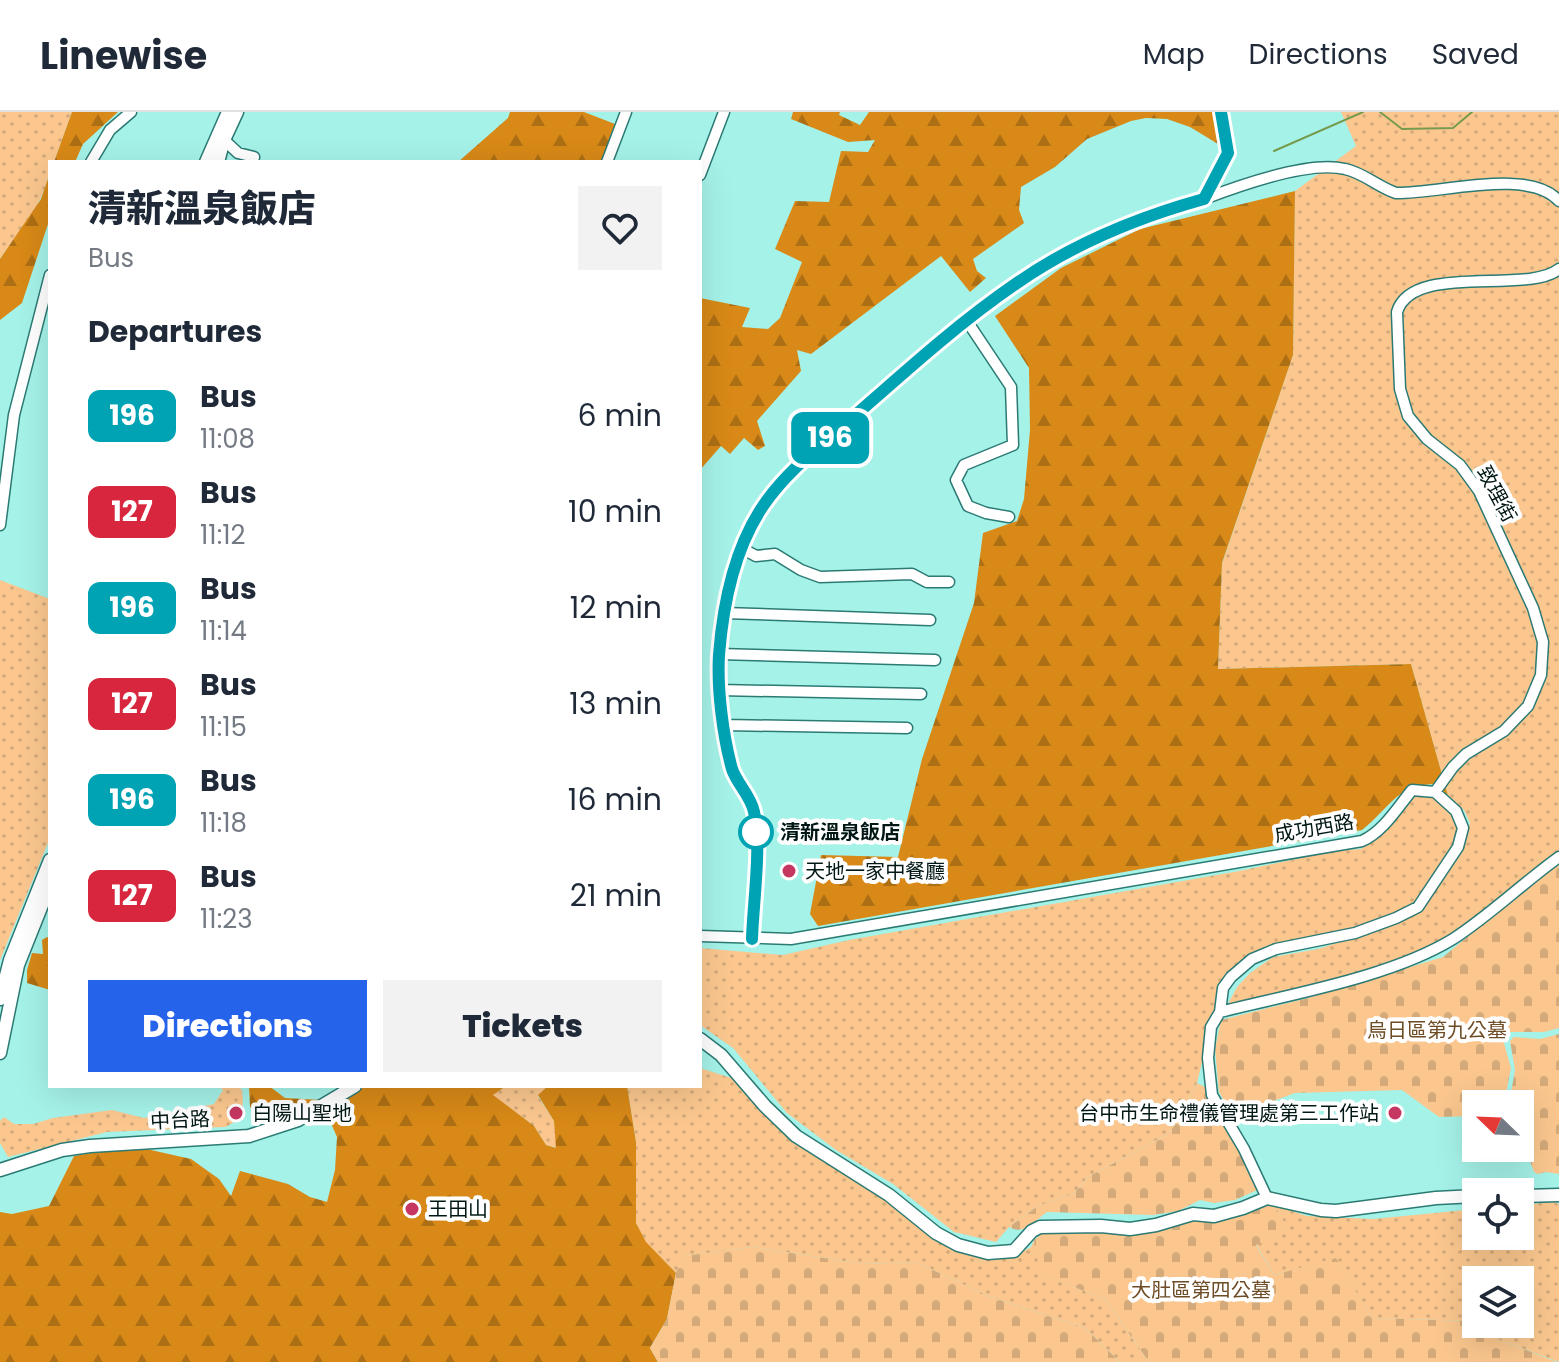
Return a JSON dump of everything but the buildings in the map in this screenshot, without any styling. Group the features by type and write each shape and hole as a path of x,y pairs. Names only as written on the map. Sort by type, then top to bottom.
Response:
{"street":[{"path":"92,160 110,130 131,112"},
{"path":"207,160 228,112"},
{"path":"219,160 237,112"},
{"path":"608,160 626,112"},
{"path":"702,170 724,112"},
{"path":"1204,199 1228,153 1221,112"},
{"path":"224,140 238,153 254,157 253,160"},
{"path":"752,939 754,811 733,773 719,690 719,654 724,613 741,548 764,503 797,466 967,321 1018,282 1091,241 1151,215 1253,182 1321,167 1349,169 1396,193 1509,185 1542,188 1559,201"},
{"name":"致理街","path":"1435,792 1466,754 1504,731 1528,706 1541,675 1543,642 1533,608 1479,491 1460,465 1427,439 1408,416 1400,389 1397,312 1400,303 1414,290 1544,277 1559,269"},
{"path":"0,525 14,415 48,283"},
{"path":"967,321 1011,387 1014,432 1013,445 964,465 956,480 968,506 1009,517"},
{"path":"741,548 756,556 775,554 801,570 820,577 912,574 927,582 949,582"},
{"path":"724,613 930,620"},
{"path":"719,654 935,660"},
{"path":"719,690 921,694"},
{"path":"725,725 907,728"},
{"name":"成功西路","path":"702,936 791,939 1362,841 1381,828 1412,790 1435,792"},
{"path":"1267,1198 1244,1149 1212,1095 1208,1058 1211,1027 1220,1012 1223,988 1252,959 1276,949 1355,933 1418,907 1458,847 1463,828 1456,811 1435,792"},
{"path":"1220,1012 1348,980 1421,956 1454,938 1559,857"},
{"path":"0,1053 18,965 48,866"},
{"path":"0,999 10,960 34,909 48,888"},
{"path":"702,1041 721,1055 796,1136 889,1195 936,1233 958,1245 988,1253 1014,1251 1032,1231 1040,1227 1130,1229 1193,1214 1214,1216 1267,1198 1336,1211 1462,1197"},
{"name":"中台路","path":"0,1170 62,1150 90,1146 249,1136 298,1120 352,1088"},
{"path":"1534,1196 1559,1195"}],"green space":[{"path":"0,112 72,112 55,160 48,160 48,178 39,201 0,259"},
{"path":"72,112 118,112 83,144 76,160 55,160"},
{"path":"510,112 584,112 615,124 602,160 460,160 508,118"},
{"path":"793,112 840,112 839,115 860,125 869,112 1214,112 1220,140 1218,144 1190,127 1167,119 1146,118 1087,139 1055,167 1021,187 1019,210 1024,223 973,259 977,271 986,278 970,292 941,256 811,354 797,350 801,371 757,421 765,446 758,450 744,438 730,454 721,446 702,468 702,298 750,308 742,327 768,329 780,318 802,262 775,249 795,201 829,202 841,151 868,152 875,140 848,142 791,119"},
{"path":"1341,112 1559,112 1559,855 1436,954 1228,1009 1237,987 1250,973 1273,957 1318,949 1395,924 1421,909 1461,854 1470,823 1464,810 1448,796 1411,664 1218,669 1222,564 1293,355 1295,191 1356,146"},
{"path":"48,179 48,224 22,303 0,320 0,259 41,199"},
{"path":"1295,191 1293,355 1222,563 1218,669 1411,664 1448,796 1434,784 1421,785 1402,793 1362,830 818,926 810,914 821,855 898,857 922,759 974,603 983,533 1017,521 1024,499 1030,430 1029,368 995,316 1061,268 1140,229"},
{"path":"0,580 48,598 48,843 0,960"},
{"path":"1416,794 1430,794 1455,813 1461,827 1457,840 1417,900 1394,914 1343,931 1265,949 1230,980 1214,1014 1197,1083 1179,1121 1166,1135 1088,1177 1074,1193 1038,1206 1009,1227 996,1242 954,1232 893,1184 836,1150 787,1113 733,1048 702,1026 702,948 783,955 849,940 1239,871 1334,851 1361,849 1390,826"},
{"name":"烏日區第九公墓","path":"1559,865 1559,1028 1544,1032 1510,1032 1504,1043 1511,1068 1507,1090 1462,1090 1462,1116 1439,1117 1402,1090 1295,1093 1233,1116 1219,1092 1215,1049 1221,1020 1308,998 1443,957 1540,877"},
{"path":"48,937 48,989 27,983 32,953 43,954 42,940"},
{"name":"烏日區第九公墓","path":"1559,1034 1559,1174 1534,1172 1530,1162 1534,1162 1534,1090 1511,1090 1515,1070 1510,1041 1514,1037 1540,1039"},
{"path":"702,1069 750,1084 782,1119 940,1235 990,1253 1024,1251 1031,1247 1034,1240 1041,1274 1105,1299 1149,1362 1120,1362 1085,1328 988,1296 916,1262 863,1264 752,1247 685,1256 676,1273 645,1242 636,1223 636,1142 627,1088 702,1088"},
{"path":"1197,1083 1211,1090 1264,1187 1235,1200 1214,1203 1200,1200 1178,1211 1153,1215 1047,1212 1025,1229 1009,1227 1038,1206 1074,1193 1088,1177 1166,1135 1179,1121"},
{"path":"220,1088 240,1088 243,1102 242,1112 226,1127 107,1132 8,1157 0,1143 0,1121 4,1117 14,1124 33,1124 53,1118 112,1110 144,1118 214,1104 223,1090"},
{"path":"249,1088 272,1088 285,1098 322,1100 266,1125 250,1107"},
{"path":"363,1088 503,1088 493,1095 534,1126 546,1145 556,1148 554,1121 538,1095 546,1088 627,1088 636,1142 636,1223 646,1242 676,1273 667,1319 650,1348 658,1362 0,1362 0,1212 12,1214 49,1206 74,1156 133,1146 191,1159 219,1179 231,1196 240,1171 288,1184 310,1197 327,1202 335,1170 337,1137 326,1112"},
{"path":"503,1088 546,1088 538,1096 554,1121 557,1148 546,1145 534,1126 492,1095"},
{"path":"1271,1204 1307,1216 1373,1219 1462,1210 1462,1250 1534,1250 1534,1204 1559,1204 1559,1362 1497,1339 1534,1338 1534,1266 1462,1266 1462,1321 1372,1318 1336,1259 1274,1275 1256,1244 1288,1228"},
{"name":"大肚區第四公墓","path":"1271,1204 1289,1228 1256,1245 1274,1275 1336,1258 1372,1318 1462,1321 1462,1338 1497,1338 1557,1362 1149,1362 1105,1299 1040,1274 1034,1240 1049,1228 1159,1228"},
{"name":"大肚區第四公墓","path":"752,1247 863,1264 916,1262 988,1296 1085,1328 1120,1362 658,1362 650,1348 667,1319 676,1273 684,1256"}],"waterway":[{"path":"1274,151 1363,112"},
{"path":"1380,112 1402,129 1453,128 1472,112"}],"bus line":[{"name":"196","path":"752,939 754,811 733,773 719,690 719,668 730,585 752,524 764,503 797,466 924,355 1018,282 1091,241 1151,215 1204,199 1228,153 1221,112"}],"place":[{"name":"清新溫泉飯店","path":"756,832"},
{"name":"天地一家中餐廳","path":"789,871"},
{"name":"白陽山聖地","path":"236,1113"},
{"name":"台中市生命禮儀管理處第三工作站","path":"1395,1113"},
{"name":"王田山","path":"412,1209"}]}
